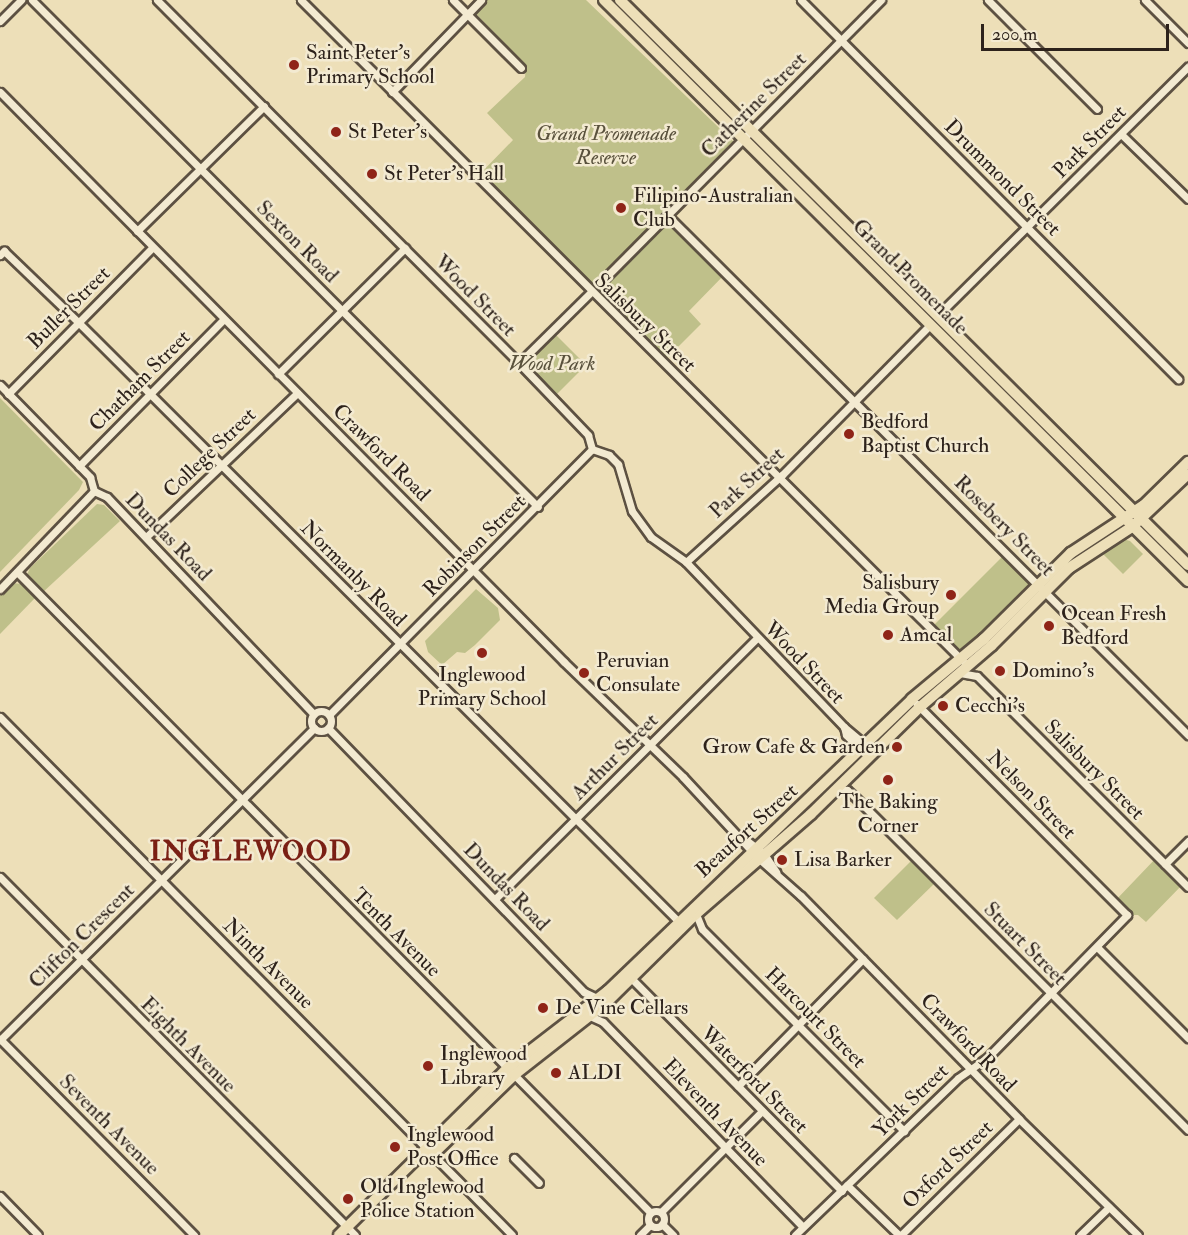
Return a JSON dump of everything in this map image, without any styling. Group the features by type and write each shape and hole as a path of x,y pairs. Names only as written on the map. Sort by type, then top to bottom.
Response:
{"main road":[{"name":"Grand Promenade","path":"604,0 744,139 1139,515 1188,565"},
{"name":"Grand Promenade","path":"622,2 752,130 1128,523 1188,581"},
{"path":"622,2 638,34"},
{"name":"Beaufort Street","path":"1139,515 1188,462"},
{"name":"Beaufort Street","path":"600,1003 682,922 916,703 963,666 1042,588 1139,515 1188,474"},
{"path":"1153,530 1155,516 1188,480"},
{"path":"1085,543 1108,520 1109,502"},
{"name":"Beaufort Street","path":"963,666 978,658 1085,543 1128,523"},
{"name":"Beaufort Street","path":"682,922 696,914 758,853 835,790 867,751"},
{"name":"Beaufort Street","path":"348,1233 511,1071 622,987 629,976"}],"street":[{"path":"0,21 21,0"},
{"name":"Sexton Road","path":"32,0 538,507"},
{"name":"Wood Street","path":"157,0 519,363 588,435 592,449 609,455 618,464 640,524 659,544 686,562 844,727 846,735 867,751"},
{"name":"Salisbury Street","path":"301,0 590,293 779,477 963,666"},
{"path":"453,0 521,68"},
{"path":"392,92 481,0"},
{"name":"Drummond Street","path":"801,0 1178,379"},
{"name":"Catherine Street","path":"600,283 881,0"},
{"path":"988,0 1097,109"},
{"path":"1145,0 1188,43"},
{"name":"Park Street","path":"686,562 779,477 856,402 1188,67"},
{"name":"Crawford Road","path":"1,94 278,374 650,744 981,1082 1138,1235"},
{"path":"138,231 264,106"},
{"path":"1121,134 1188,199"},
{"name":"Rosebery Street","path":"668,216 1188,735"},
{"name":"Buller Street","path":"8,394 153,247"},
{"path":"278,374 405,248"},
{"name":"Normanby Road","path":"2,253 78,322 400,645 682,922"},
{"path":"519,363 590,293"},
{"name":"Chatham Street","path":"79,466 224,319"},
{"name":"Dundas Road","path":"0,386 90,477 94,491 107,496 314,714"},
{"name":"College Street","path":"146,537 297,393"},
{"name":"Robinson Street","path":"329,715 538,507 592,449"},
{"path":"0,589 94,491"},
{"name":"Tenth Avenue","path":"17,572 650,1212"},
{"name":"Arthur Street","path":"496,898 758,638"},
{"path":"977,676 978,658"},
{"path":"963,666 977,676"},
{"name":"Salisbury Street","path":"977,676 1188,887"},
{"name":"Nelson Street","path":"916,703 1127,915"},
{"path":"322,711 329,715 328,728 314,728 311,721 314,714 322,711"},
{"name":"Ninth Avenue","path":"0,717 432,1150 512,1235"},
{"name":"Clifton Crescent","path":"0,1040 314,728"},
{"name":"Dundas Road","path":"328,728 496,898 584,992 600,1003"},
{"name":"Stuart Street","path":"835,790 847,790 1188,1130"},
{"path":"1165,864 1188,841"},
{"name":"Eighth Avenue","path":"0,878 348,1233"},
{"name":"Harcourt Street","path":"696,914 702,929 904,1131"},
{"name":"York Street","path":"795,1235 970,1069 988,1057 1127,915"},
{"name":"Harcourt Street","path":"682,922 702,929"},
{"path":"1097,947 1188,1038"},
{"path":"738,1086 863,960"},
{"name":"Waterford Street","path":"629,976 762,1111 845,1188 900,1235"},
{"name":"Waterford Street","path":"622,987 644,993"},
{"path":"584,992 588,1012"},
{"path":"600,1003 603,1022"},
{"name":"Eleventh Avenue","path":"588,1012 603,1022 803,1227"},
{"name":"Seventh Avenue","path":"0,1040 194,1235"},
{"path":"650,1225 647,1218 650,1212 661,1212 728,1149 762,1111"},
{"name":"Oxford Street","path":"900,1235 1019,1119"},
{"path":"514,1158 539,1183"},
{"path":"0,1196 39,1235"},
{"path":"1080,1235 1109,1207"},
{"path":"661,1212 663,1224 673,1235"},
{"path":"640,1235 650,1225 663,1224"}],"green space":[{"name":"Grand Promenade Reserve","path":"484,0 586,0 737,145 668,215 727,272 689,311 701,324 661,364 477,177 513,140 487,113 525,77 526,65 474,12"},
{"name":"Wood Park","path":"552,331 586,365 554,397 519,363"},
{"path":"0,398 83,482 79,490 0,572"},
{"path":"97,504 104,505 120,521 42,593 26,577 30,568"},
{"path":"1123,539 1130,541 1143,554 1123,574 1101,552"},
{"path":"1007,552 1035,580 996,622 957,654 930,629"},
{"path":"12,583 22,584 35,598 0,634 0,594"},
{"path":"476,589 498,608 500,620 465,653 457,652 442,665 428,652 425,641"},
{"path":"915,857 938,880 897,920 874,898"},
{"path":"1157,857 1184,883 1146,922 1138,915 1127,915 1114,902"}],"place":[{"name":"Saint Peter's Primary School","path":"294,65"},
{"name":"St Peter's","path":"336,132"},
{"name":"St Peter's Hall","path":"372,174"},
{"name":"Filipino-Australian Club","path":"621,208"},
{"name":"Bedford Baptist Church","path":"849,434"},
{"name":"Salisbury Media Group","path":"951,595"},
{"name":"Ocean Fresh Bedford","path":"1049,626"},
{"name":"Amcal","path":"888,635"},
{"name":"Inglewood Primary School","path":"482,653"},
{"name":"Domino's","path":"1000,671"},
{"name":"Peruvian Consulate","path":"584,673"},
{"name":"Cecchi's","path":"943,706"},
{"name":"Grow Cafe & Garden","path":"897,747"},
{"name":"The Baking Corner","path":"888,780"},
{"name":"Lisa Barker","path":"782,860"},
{"name":"De Vine Cellars","path":"543,1008"},
{"name":"Inglewood Library","path":"428,1066"},
{"name":"ALDI","path":"556,1073"},
{"name":"Inglewood Post Office","path":"395,1147"},
{"name":"Old Inglewood Police Station","path":"348,1199"}],"district":[{"name":"INGLEWOOD","path":"251,852"}]}
